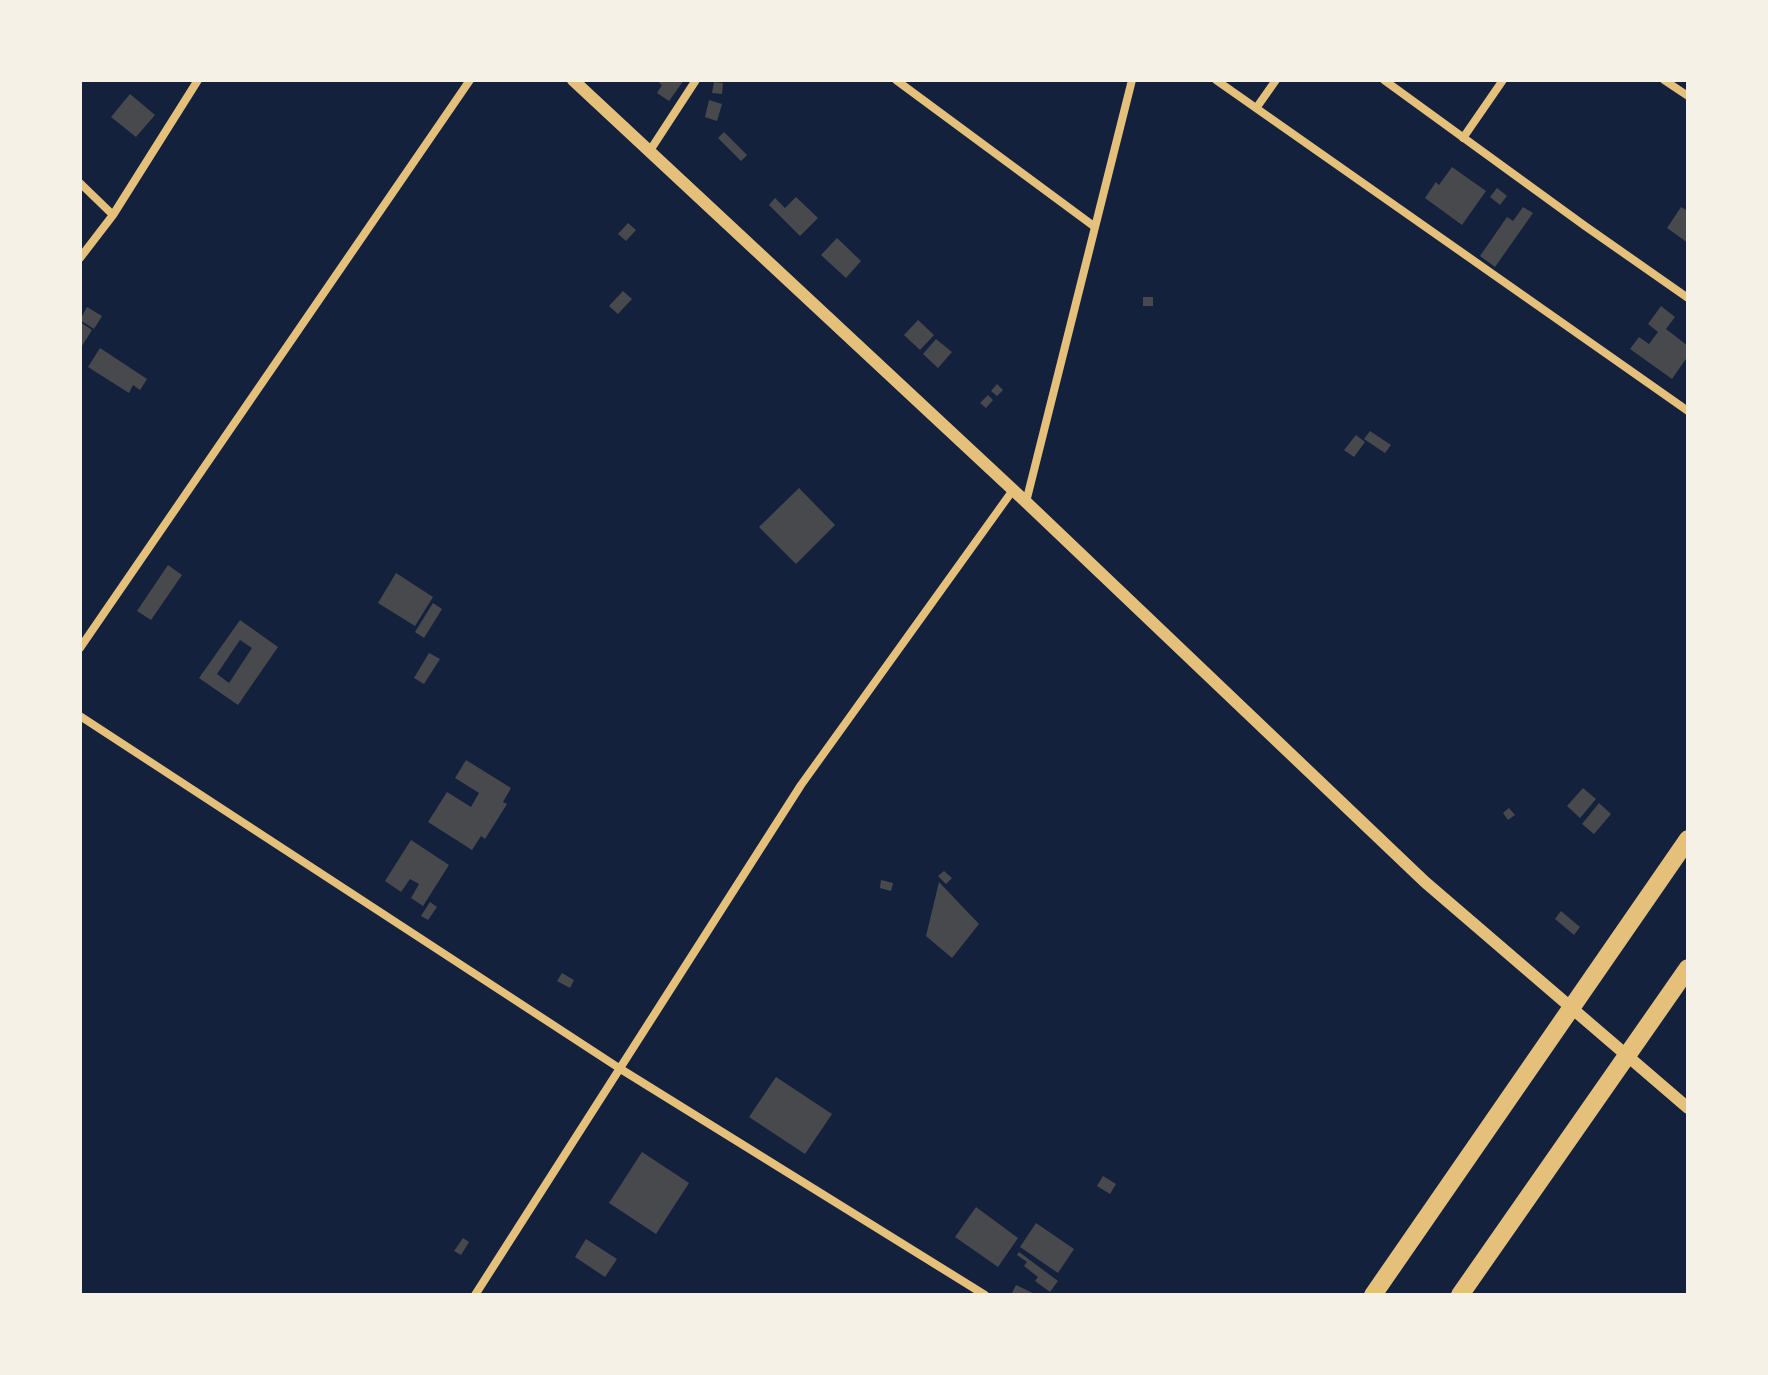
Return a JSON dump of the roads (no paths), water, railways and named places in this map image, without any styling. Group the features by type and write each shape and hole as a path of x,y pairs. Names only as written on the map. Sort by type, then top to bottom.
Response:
{"highway":[{"path":"1373,1295 1688,839"},
{"path":"1460,1295 1688,968"}],"street":[{"path":"80,258 113,215 198,80"},
{"path":"80,648 470,80"},
{"path":"573,80 1026,502 1425,882 1688,1108"},
{"path":"649,152 696,80"},
{"path":"896,80 1095,227"},
{"path":"1026,502 1132,80"},
{"path":"1216,80 1688,411"},
{"path":"1257,107 1276,80"},
{"path":"1384,80 1688,298"},
{"path":"1463,138 1503,80"},
{"path":"1664,80 1688,96"},
{"path":"80,183 113,215"},
{"path":"475,1295 801,785 1013,490"},
{"path":"80,716 619,1068 985,1295"}]}
